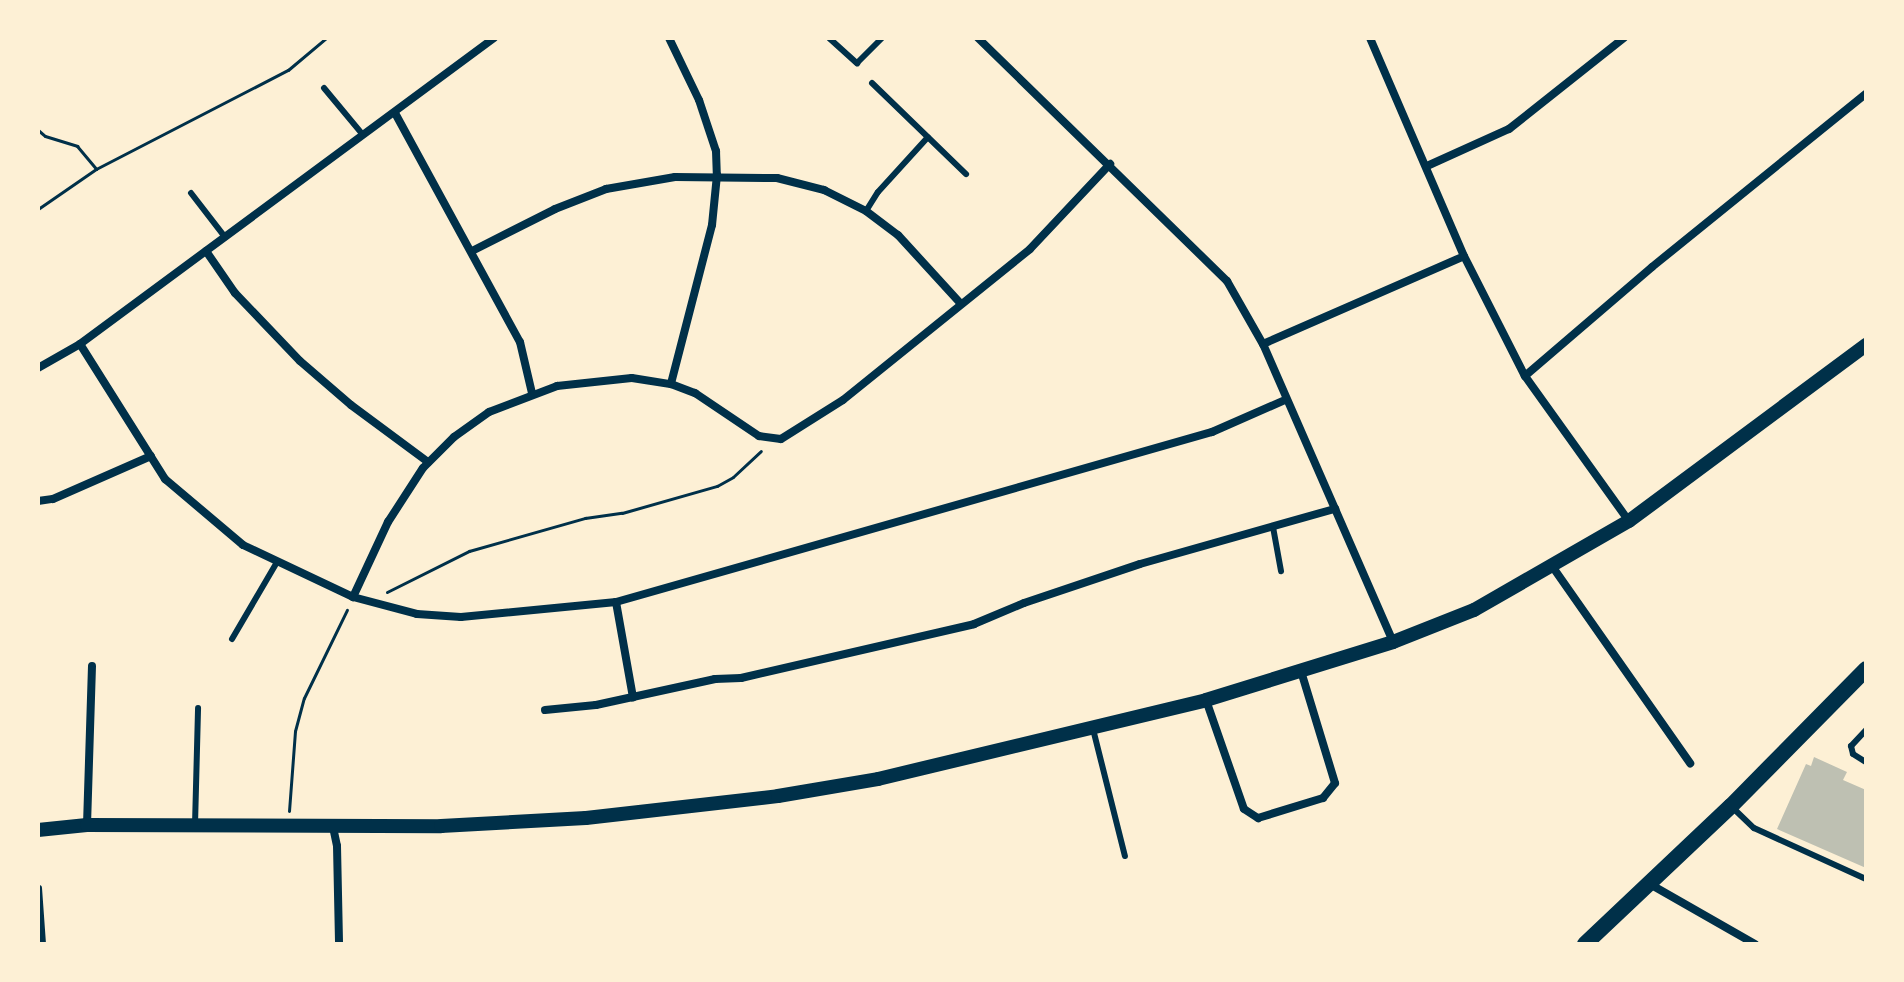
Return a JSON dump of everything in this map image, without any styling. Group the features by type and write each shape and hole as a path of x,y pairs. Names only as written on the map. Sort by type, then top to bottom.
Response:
{"main road":[{"path":"1585,944 1865,673"}],"street":[{"path":"38,368 80,344 494,38"},
{"path":"669,38 699,100 716,151 717,175 712,225 671,384"},
{"path":"978,38 1227,281 1263,344 1393,642"},
{"path":"1370,38 1464,256 1525,376 1629,521"},
{"path":"1427,166 1509,129 1624,38"},
{"path":"1525,376 1652,267 1866,94"},
{"path":"395,113 520,342 532,393"},
{"path":"353,597 388,522 428,462 471,424 532,393 607,378 632,378 671,384 695,393 759,436 771,439 791,435 843,400 1030,249 1110,164"},
{"path":"472,251 555,209 606,189 675,177 717,175 777,178 824,190 866,211 898,235 961,304"},
{"path":"206,251 243,302 300,361 351,405 428,462"},
{"path":"1263,344 1464,256"},
{"path":"80,344 165,479 243,545 376,605 417,614 461,617 616,602 1212,432 1285,400"},
{"path":"38,830 87,825 441,826 586,818 778,796 975,759 1206,700 1393,642 1474,610 1629,521 1866,345"},
{"path":"38,501 53,499 151,456"},
{"path":"545,710 633,697 715,679 741,678 974,624 1024,603 1140,564 1335,509"},
{"path":"1552,566 1690,763"},
{"path":"616,602 633,697"},
{"path":"87,825 92,666"},
{"path":"1206,700 1244,809 1258,818 1323,798 1335,783 1301,671"},
{"path":"333,827 337,846 339,944"},
{"path":"1648,883 1755,944"}],"lane":[{"path":"829,38 857,63 882,38"},
{"path":"872,83 966,174"},
{"path":"324,88 363,135"},
{"path":"866,211 878,192 928,137"},
{"path":"191,193 225,237"},
{"path":"1273,527 1281,571"},
{"path":"232,639 277,562"},
{"path":"195,825 198,708"},
{"path":"1093,729 1125,856"},
{"path":"1866,730 1851,746 1853,754 1866,762"},
{"path":"1731,806 1754,828 1866,879"},
{"path":"39,888 43,944"}],"path":[{"path":"38,209 96,169 288,70 326,38"},
{"path":"38,130 45,136 77,146 96,169"},
{"path":"376,605 381,595 469,551 585,518 622,513 717,486 754,459 771,439"},
{"path":"289,826 295,731 304,698 353,597"}],"building":[{"path":"1814,757 1847,772 1843,780 1866,790 1866,868 1777,829 1806,764 1811,766"}]}
